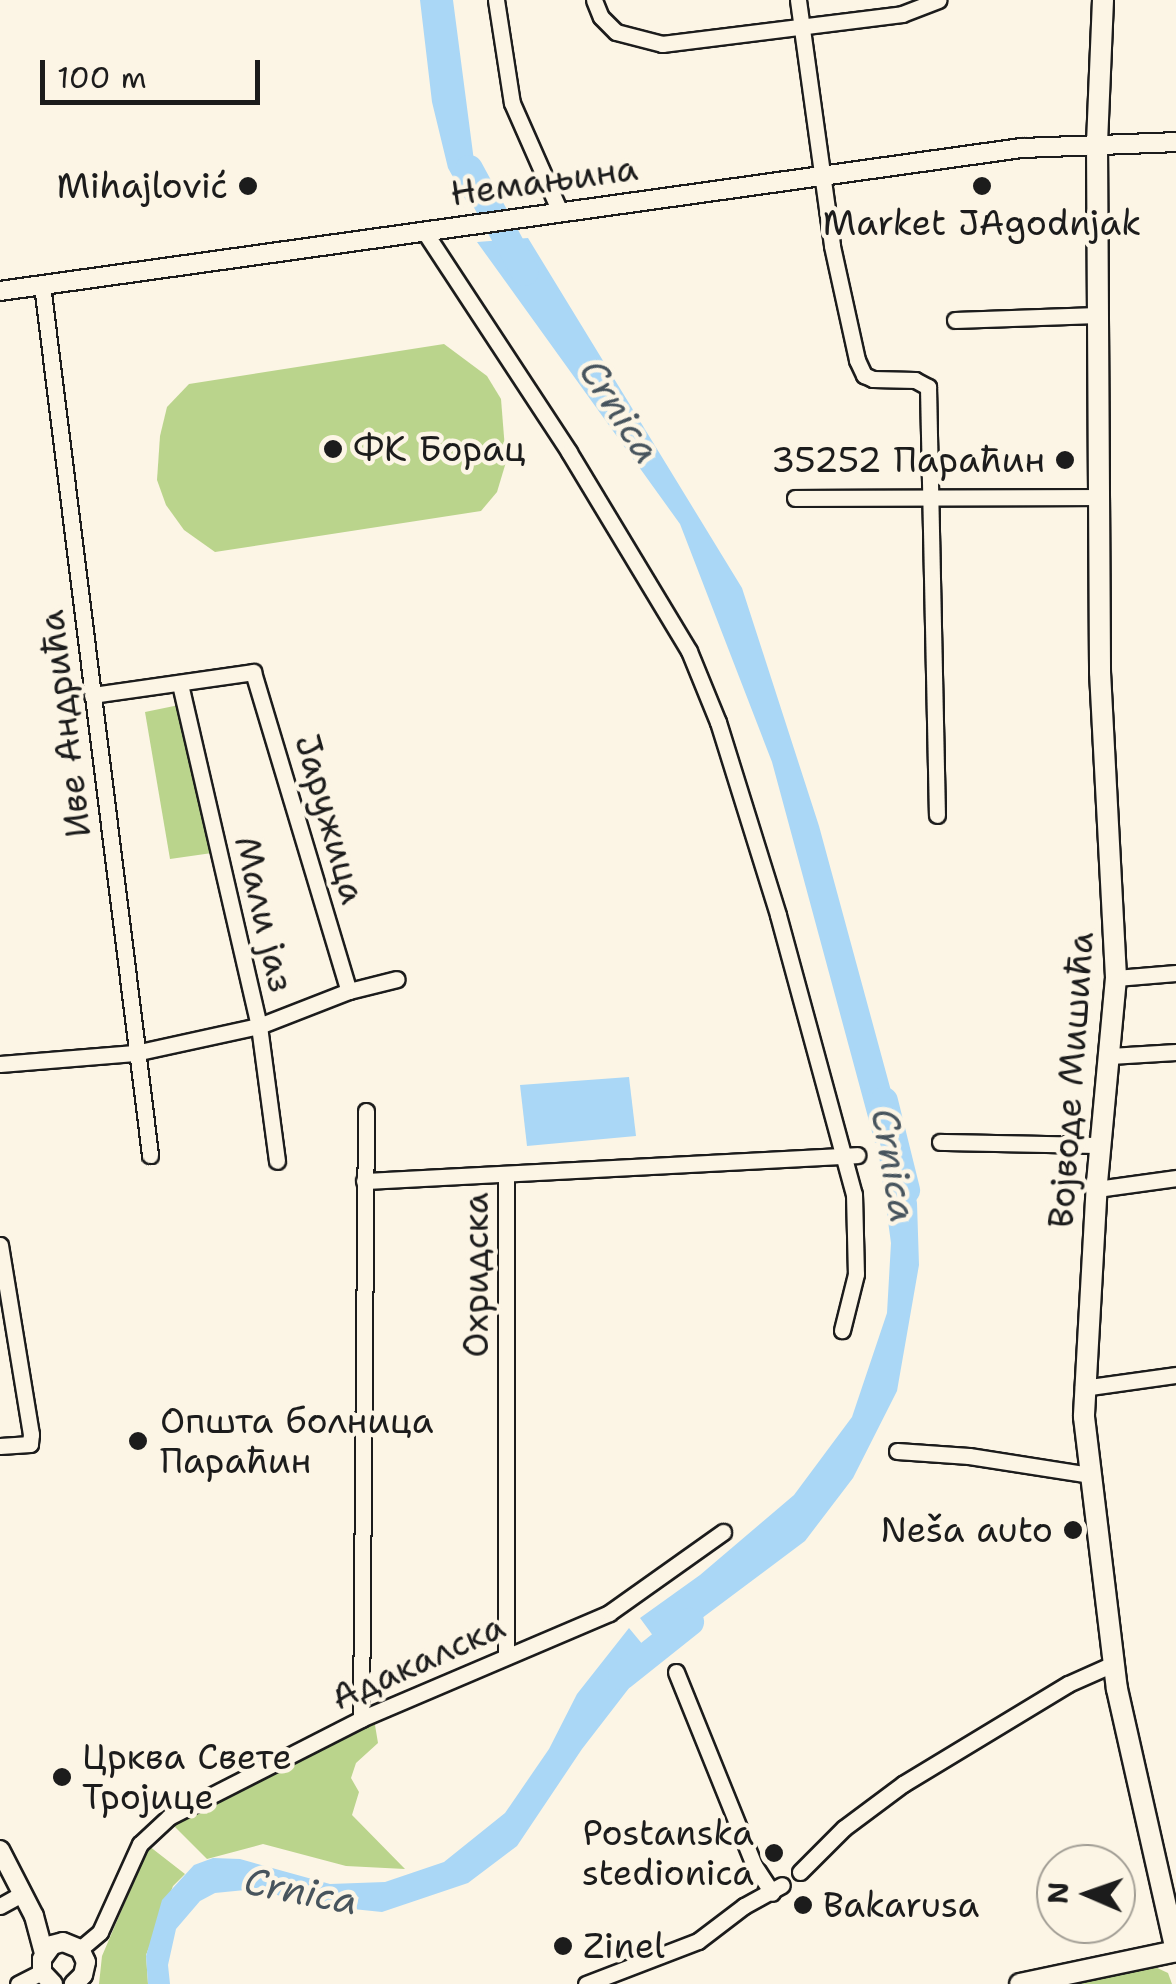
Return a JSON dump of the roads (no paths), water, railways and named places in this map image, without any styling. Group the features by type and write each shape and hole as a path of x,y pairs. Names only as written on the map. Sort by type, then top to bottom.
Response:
{"main road":[{"name":"Војводе Мишића","path":"1104,0 1097,144 1100,672 1116,978 1083,1388 1113,1664 1176,1951"},
{"path":"1020,1984 1176,1951"}],"street":[{"path":"496,0 512,103 554,212"},
{"path":"594,0 601,17 616,32 662,44 902,14 938,0"},
{"path":"798,0 832,246 864,374 874,379 915,380 928,386 938,816"},
{"name":"Немањина","path":"0,291 1022,148 1176,142"},
{"path":"432,229 688,651 718,722 850,1155 858,1232 856,1274 842,1330"},
{"name":"Иве Андрића","path":"42,285 134,1053 150,1155"},
{"path":"955,320 1098,315"},
{"path":"795,498 1099,497"},
{"name":"Јаружица","path":"180,684 247,671 256,676 349,990"},
{"path":"92,696 180,684"},
{"name":"Мали јаз","path":"180,684 259,1026 277,1161"},
{"path":"1116,978 1176,973"},
{"path":"0,1064 134,1053 259,1026 349,990 397,979"},
{"path":"1110,1056 1176,1052"},
{"path":"361,1720 366,1111"},
{"path":"940,1142 1100,1145"},
{"name":"Охридска","path":"506,1654 506,1175 850,1155"},
{"path":"364,1182 506,1175"},
{"path":"1097,1189 1176,1178"},
{"path":"0,1245 30,1444 0,1446"},
{"path":"1083,1388 1176,1375"},
{"path":"897,1451 969,1456 1090,1475"},
{"name":"Адакалска","path":"80,1950 100,1932 132,1856 159,1824 361,1720 608,1613 723,1532"},
{"path":"800,1872 844,1828 904,1784 1068,1684 1113,1664"},
{"path":"586,1984 698,1941 744,1906 777,1889 754,1864 676,1672"},
{"path":"0,1850 34,1916 49,1963"},
{"path":"0,1906 22,1894"},
{"path":"18,1984 49,1963 80,1950 86,1962 81,1981"}],"water":[{"path":"420,0 453,0 474,161 493,200 468,204 448,168 432,102"},
{"path":"528,238 742,588 819,826 903,1135 875,1143 772,762 680,524 477,242"},
{"path":"629,1077 636,1136 527,1146 520,1085"},
{"path":"908,1153 917,1203 919,1265 897,1391 853,1478 805,1541 662,1648 640,1618 700,1575 794,1495 852,1417 887,1313 891,1243 879,1155"},
{"path":"629,1628 653,1657 582,1749 517,1846 468,1883 382,1912 314,1905 255,1889 215,1893 200,1901 176,1929 168,1965 170,1984 148,1984 146,1956 162,1900 194,1865 213,1858 240,1859 330,1884 385,1882 444,1862 505,1813 549,1749 577,1694"}],"waterway":[{"name":"Crnica","path":"469,169 525,272"},
{"name":"Crnica","path":"884,1101 906,1190"},
{"name":"Crnica","path":"622,1676 690,1622"}],"place":[{"name":"Mihajlović","path":"248,186"},
{"name":"Market JAgodnjak","path":"982,186"},
{"name":"ФК Борац","path":"333,449"},
{"name":"35252 Параћин","path":"1065,460"},
{"name":"Општа болница Параћин","path":"138,1441"},
{"name":"Neša auto","path":"1073,1530"},
{"name":"Црква Свете Тројице","path":"62,1777"},
{"name":"Postanska stedionica","path":"774,1853"},
{"name":"Bakarusa","path":"803,1905"},
{"name":"Zinel","path":"563,1946"}]}
